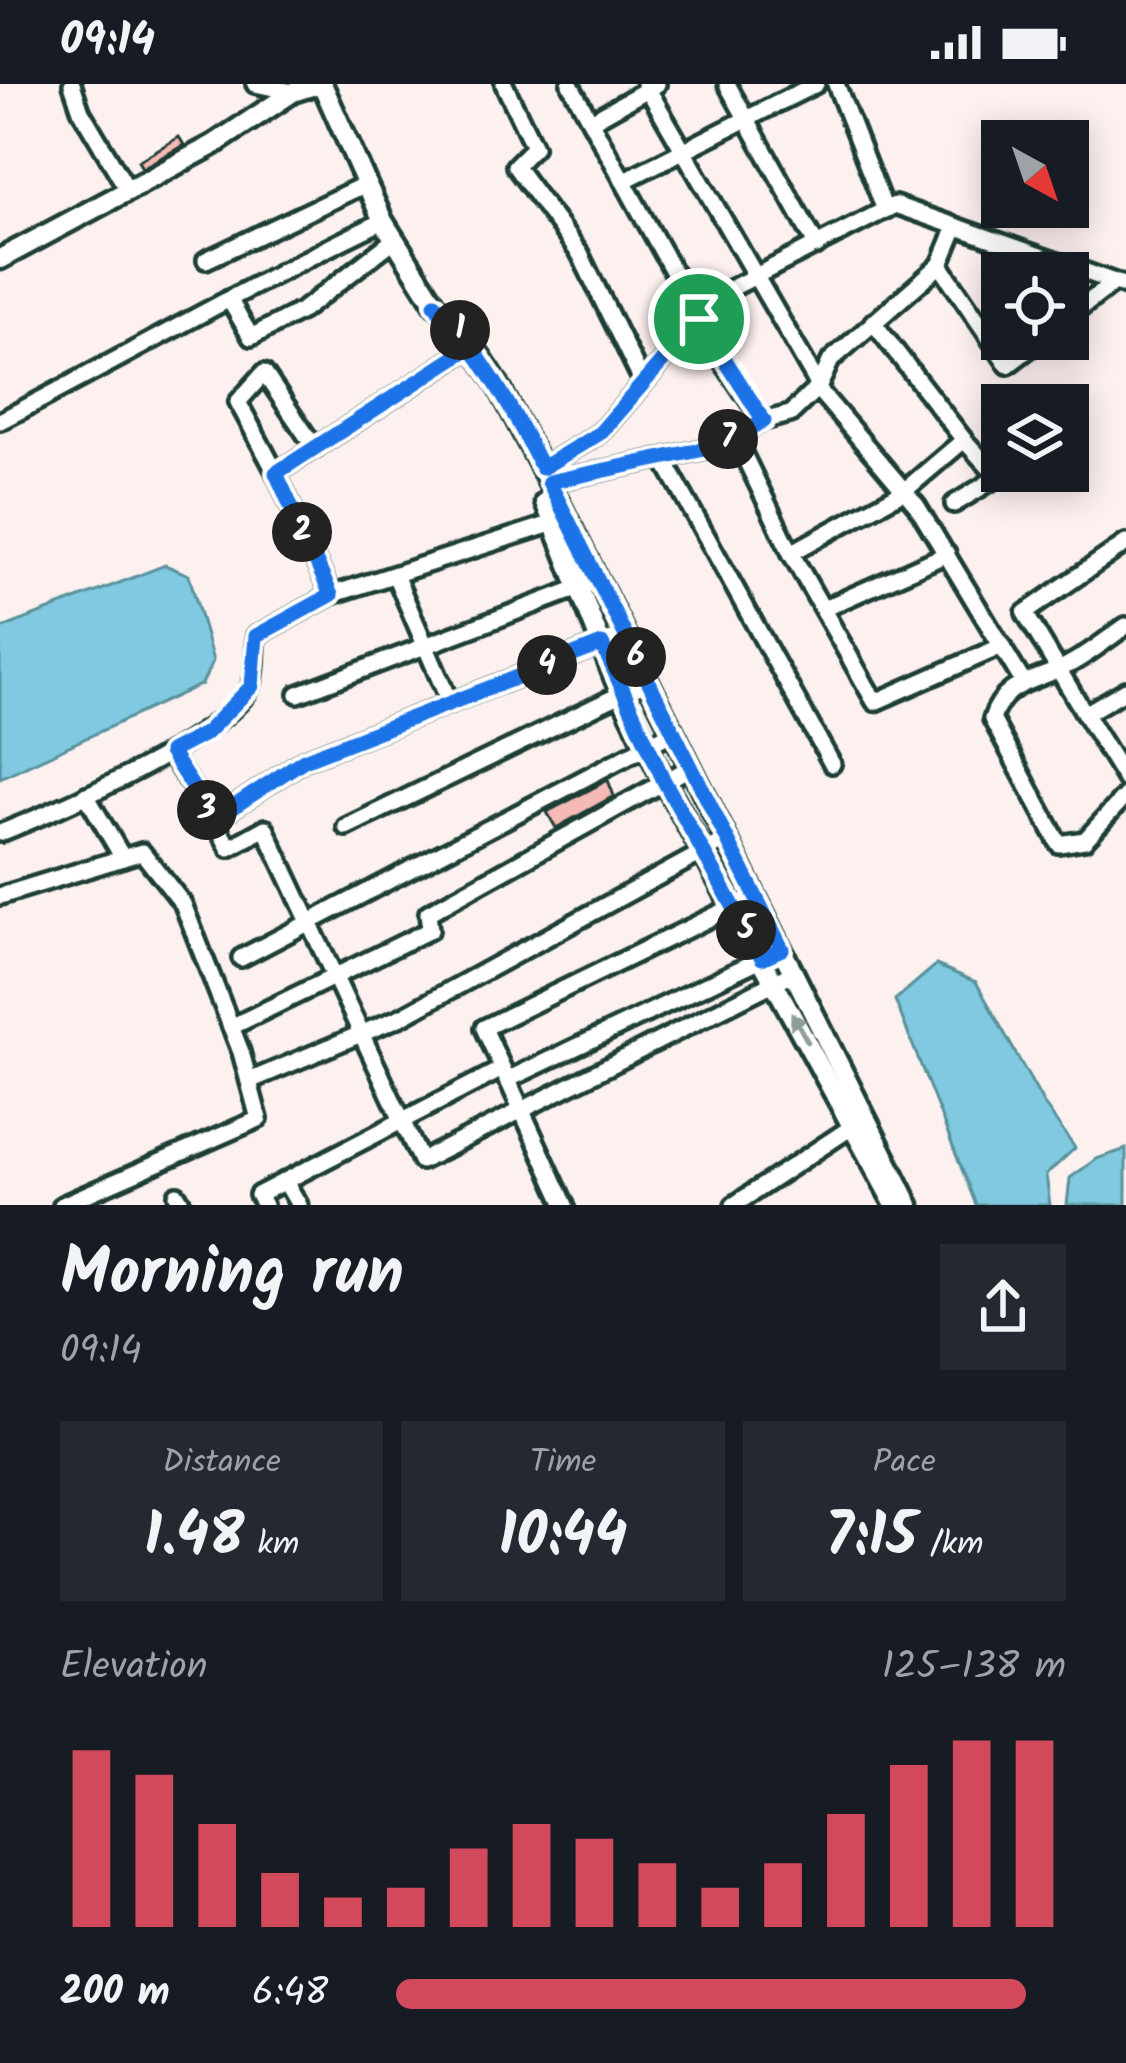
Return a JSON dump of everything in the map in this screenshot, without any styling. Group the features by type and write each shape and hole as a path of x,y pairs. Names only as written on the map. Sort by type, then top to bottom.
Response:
{"main road":[{"path":"0,259 129,192 293,92 320,84 382,221 469,349 545,475 589,585 602,644 621,694 701,853 909,1205"},
{"path":"469,349 561,521"},
{"path":"589,585 625,635 794,973 896,1205"}],"street":[{"path":"72,84 81,111 129,192"},
{"path":"255,84 293,92"},
{"path":"504,84 534,147 515,166 580,254 642,381"},
{"path":"570,84 696,314 764,421"},
{"path":"728,84 817,246"},
{"path":"623,181 816,84"},
{"path":"836,84 885,210"},
{"path":"591,122 650,86 681,151 818,386 904,490 1023,682"},
{"path":"206,260 366,184"},
{"path":"545,475 600,433 696,314 754,278 895,205 1120,285"},
{"path":"0,421 382,221"},
{"path":"545,475 714,447 764,421 790,415 818,386 831,360 940,266 955,229"},
{"path":"229,299 251,338 302,310 394,240"},
{"path":"940,266 981,326"},
{"path":"1089,305 1120,285"},
{"path":"872,322 998,477 953,504"},
{"path":"276,473 469,349"},
{"path":"315,448 264,373 238,403 276,473 331,595"},
{"path":"734,435 791,554 875,702 1002,646"},
{"path":"791,554 904,490 964,440"},
{"path":"663,458 832,764"},
{"path":"0,833 206,733 252,686 256,636 331,595 561,521"},
{"path":"1126,543 1025,613 1126,780"},
{"path":"823,609 947,554"},
{"path":"395,575 450,703"},
{"path":"298,694 589,585"},
{"path":"1126,626 1059,669 1023,682 998,698 992,719 1059,844 1085,840 1126,795"},
{"path":"214,820 304,760 625,635"},
{"path":"346,827 648,681"},
{"path":"1085,714 1126,690"},
{"path":"241,958 673,732"},
{"path":"170,752 229,848 265,828 313,920 421,1161 794,973"},
{"path":"231,1027 430,930 428,913 691,767"},
{"path":"86,795 123,858"},
{"path":"249,1081 366,1034 727,839"},
{"path":"0,896 142,852 183,904 231,1027 260,1119 62,1205"},
{"path":"565,1205 484,1028 755,896"},
{"path":"264,1205 259,1195 403,1119 782,949"},
{"path":"734,1205 860,1122"},
{"path":"285,1181 298,1205"}],"water":[{"path":"165,565 189,575 213,661 202,684 0,778 0,629"},
{"path":"936,965 976,982 1045,1106 1075,1148 1046,1175 1050,1205 976,1205 895,1000"},
{"path":"1126,1149 1126,1205 1067,1205 1070,1178 1096,1159"}],"building":[{"path":"179,137 184,145 142,168 138,161"},
{"path":"608,780 614,796 556,828 547,812"}],"route":[{"path":"435,304 466,336 497,383 542,468 600,433 699,319 764,421 714,447 549,482 782,949 762,958 664,781 602,644 304,760 214,820 170,752 206,733 252,686 256,636 331,595 276,473 465,351 435,304"}]}
